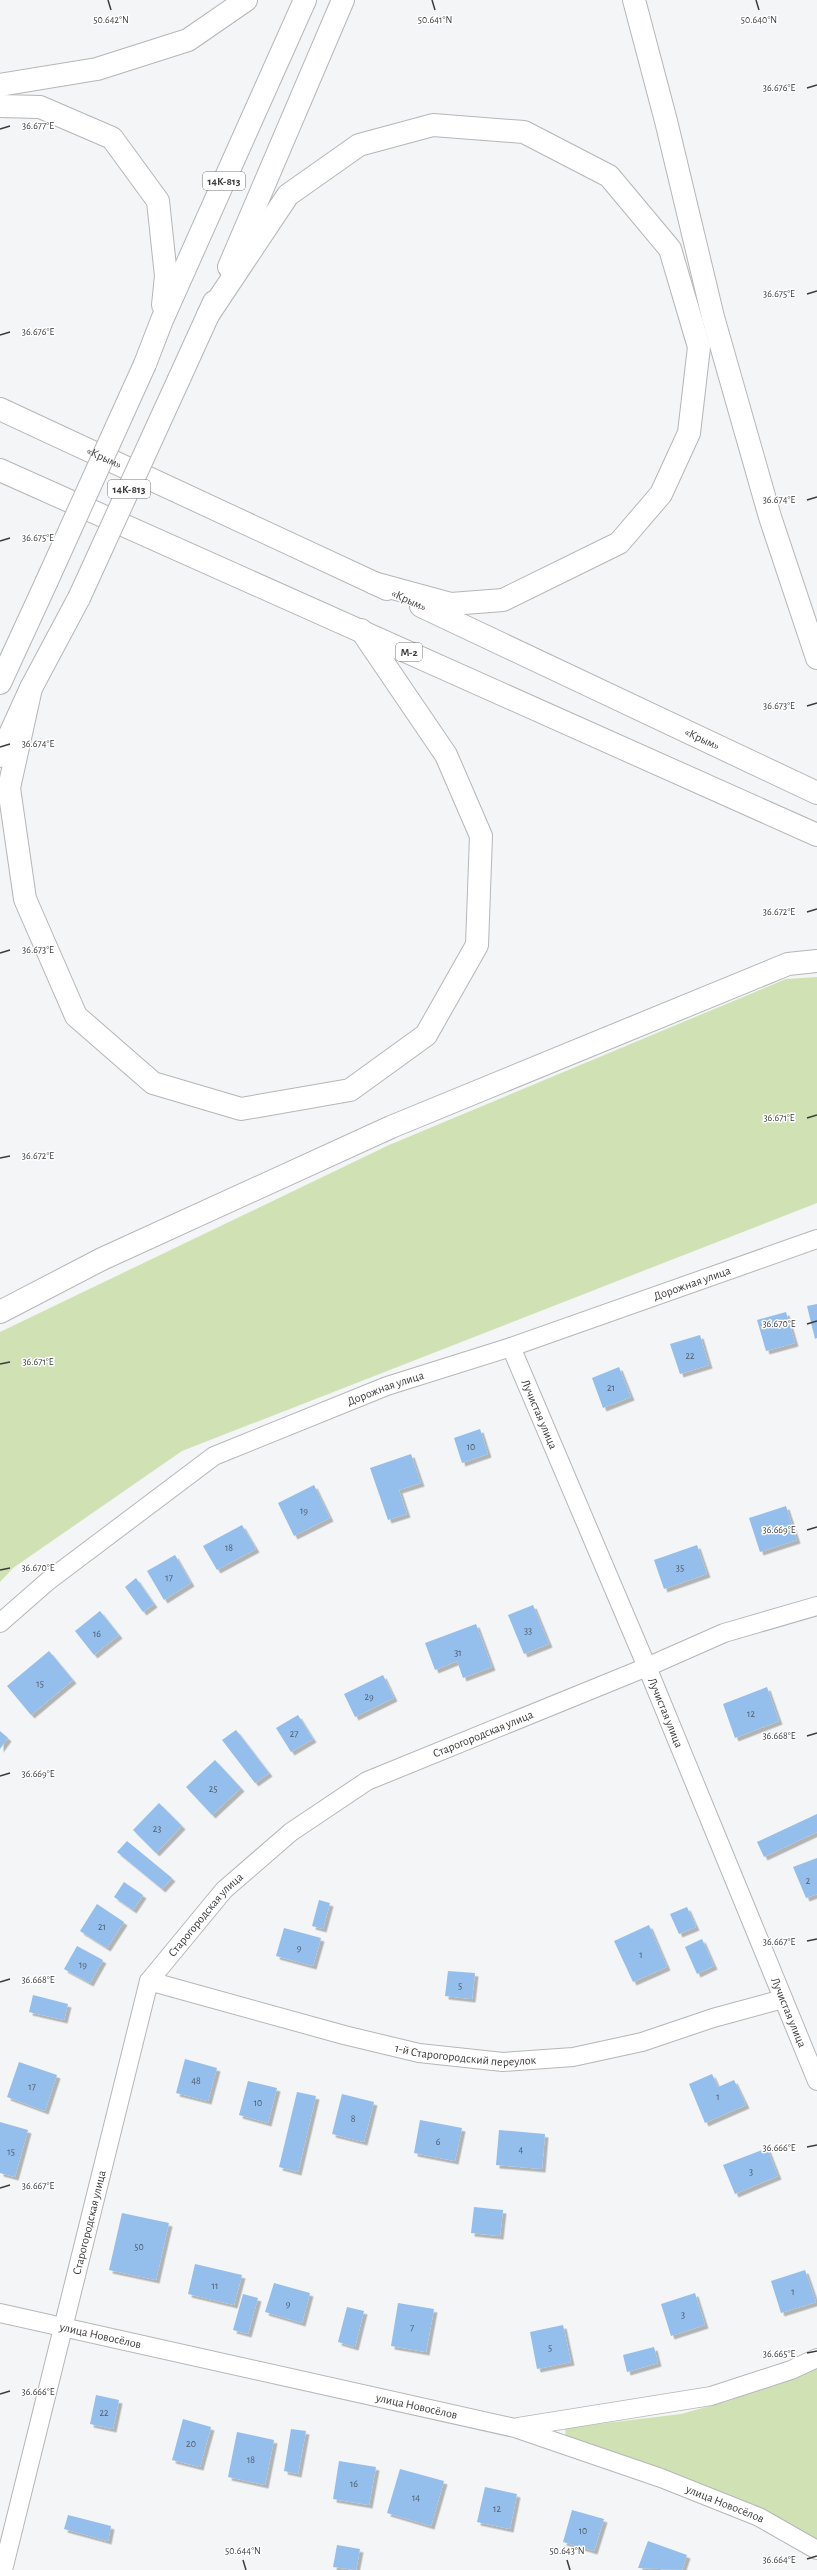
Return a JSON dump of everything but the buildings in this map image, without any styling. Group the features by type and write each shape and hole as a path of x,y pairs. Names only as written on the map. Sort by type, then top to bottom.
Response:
{"main road":[{"path":"0,85 97,68 188,40 246,0"},
{"name":"14К-813","path":"0,683 145,364 162,320 305,0"},
{"name":"14К-813","path":"0,756 31,688 79,598 208,315 343,0"},
{"path":"634,0 666,121 713,317 770,517 817,658"},
{"path":"0,106 40,107 112,138 158,201 166,276 162,320"},
{"path":"208,315 288,195 359,145 433,125 524,132 609,176 670,249 699,347 689,433 661,494 619,543 503,600 451,604 374,583"},
{"name":"«Крым»","path":"0,409 374,583 817,793"},
{"name":"М-2","path":"0,470 817,835"},
{"path":"0,648 28,621"},
{"path":"31,688 9,788 25,899 76,1016 153,1083 241,1108 350,1090 426,1035 477,945 481,836 446,756 361,630"},
{"path":"0,1312 102,1259 391,1127 788,964 817,961"}],"street":[{"name":"Дорожная улица","path":"0,1623 48,1581 214,1456 387,1386 511,1347 817,1239"},
{"name":"Лучистая улица","path":"511,1347 647,1667 817,2081"},
{"name":"Старогородская улица","path":"2,2570 149,1980 224,1890 291,1832 367,1781 647,1667 724,1633 817,1606"},
{"name":"1-й Старогородский переулок","path":"149,1980 344,2035 419,2053 503,2062 573,2057 642,2042 713,2018 783,1999"},
{"name":"улица Новосёлов","path":"0,2313 515,2428 661,2478 759,2517 817,2550"},
{"path":"515,2428 711,2396 791,2370 817,2358"}],"green space":[{"path":"817,977 817,1203 182,1451 13,1568 0,1582 0,1332 389,1145 786,979"},
{"path":"817,2363 817,2540 672,2473 566,2438 565,2428 681,2414 731,2400"}]}
